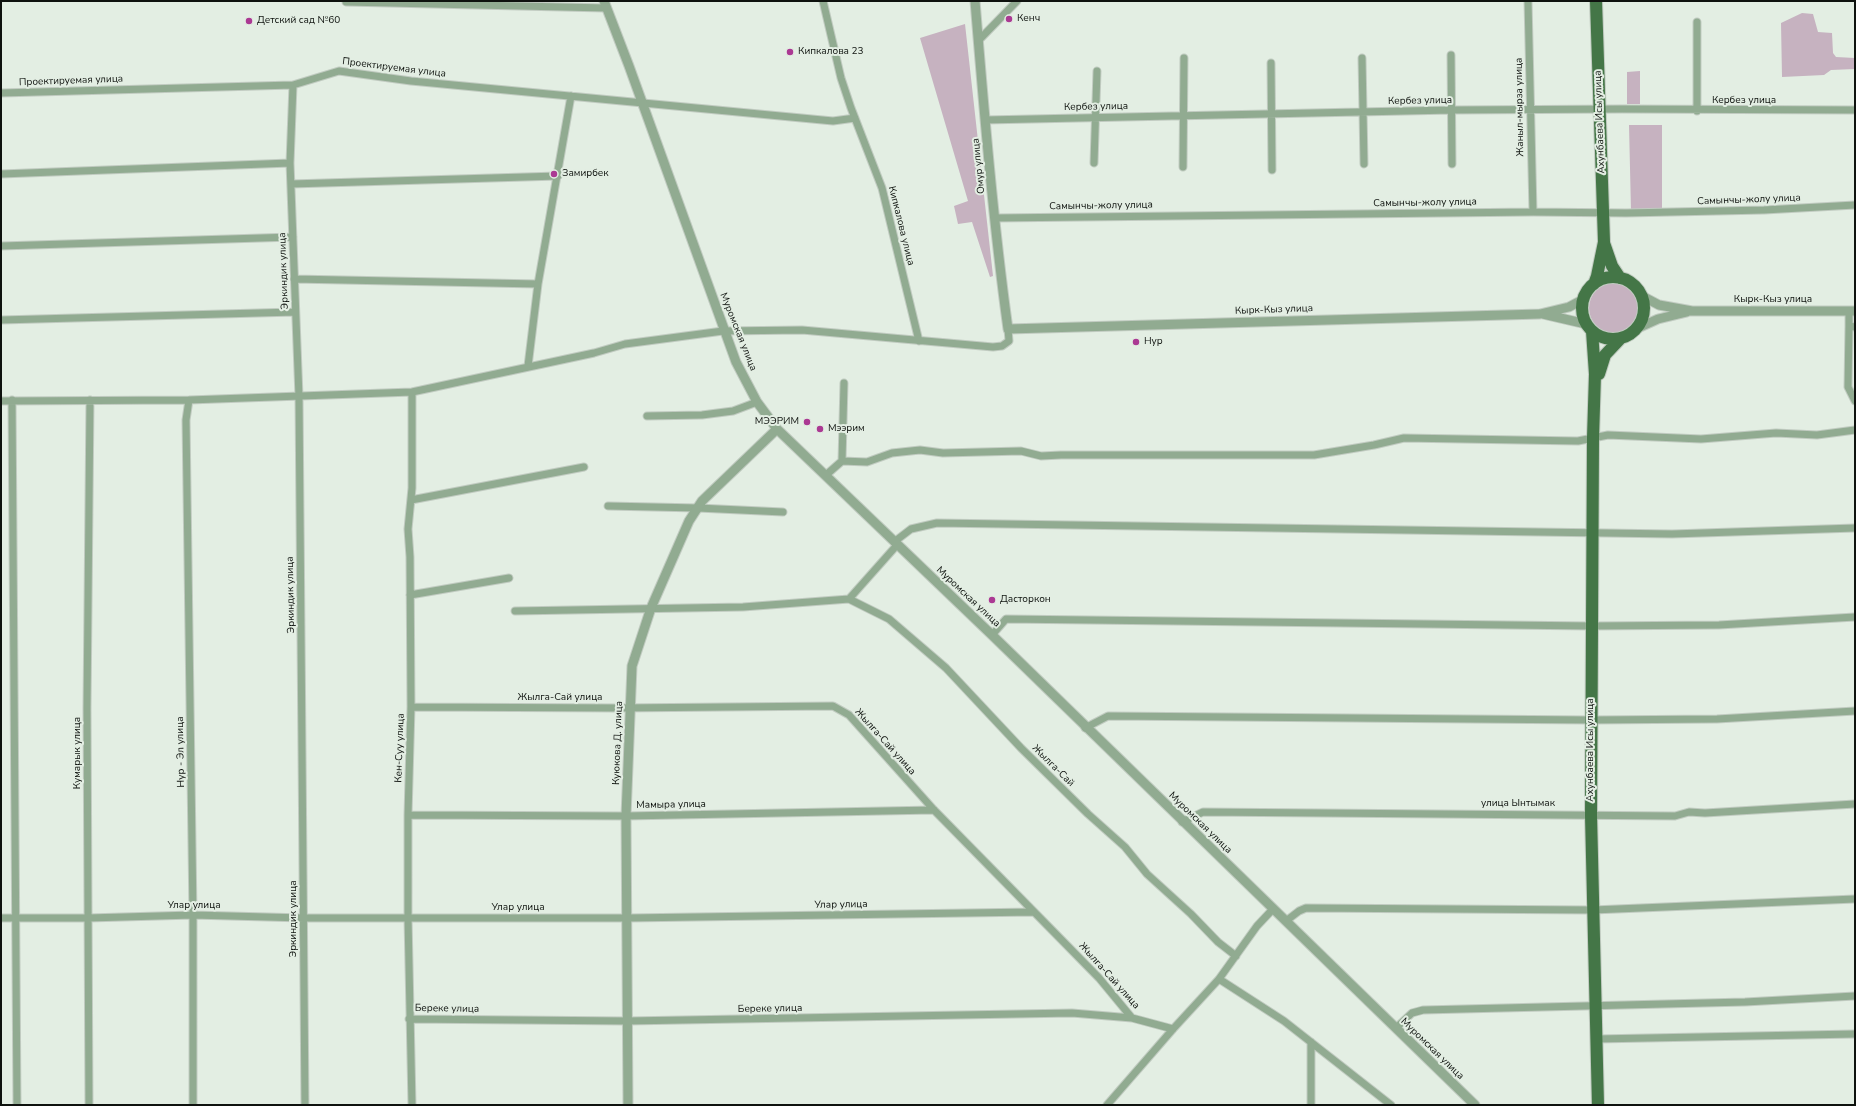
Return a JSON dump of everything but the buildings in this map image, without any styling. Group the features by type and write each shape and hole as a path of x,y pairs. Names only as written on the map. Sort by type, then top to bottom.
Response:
{"main road":[{"name":"Ахунбаева Исы улица","path":"1594,284 1599,270 1604,242 1596,1"},
{"name":"Ахунбаева Исы улица","path":"1604,242 1610,260 1620,278"},
{"path":"1606,278 1620,278 1633,284 1642,296 1645,310 1638,328 1621,338 1607,339 1589,327 1583,312 1584,299 1594,284 1606,278"},
{"name":"Ахунбаева Исы улица","path":"1589,327 1595,362 1591,626 1591,815 1598,1105"},
{"name":"Ахунбаева Исы улица","path":"1595,395 1599,373 1605,355 1621,338"}],"street":[{"name":"Кипкалова улица","path":"822,1 841,78 882,188 919,341"},
{"name":"Омур улица","path":"975,1 985,120 1008,329"},
{"path":"978,41 1017,1"},
{"name":"Жаныл-мырза улица","path":"1528,1 1529,111 1533,212"},
{"path":"346,2 605,4"},
{"name":"Муромская улица","path":"605,4 723,331 736,362 757,402 777,429 826,475 895,544 992,635 1085,728 1475,1105"},
{"path":"1697,22 1697,111"},
{"path":"1451,55 1452,164"},
{"path":"1183,167 1184,58"},
{"path":"1362,58 1364,164"},
{"path":"1271,63 1272,170"},
{"name":"Проектируемая улица","path":"1,93 293,85 339,71 411,81 642,103"},
{"path":"1094,163 1097,71"},
{"name":"Эркиндик улица","path":"293,85 290,163 299,397 305,1105"},
{"path":"528,366 538,284 571,96"},
{"path":"642,103 833,121 855,118"},
{"name":"Кербез улица","path":"985,120 1452,110 1855,110"},
{"path":"1,174 290,163"},
{"path":"291,184 558,176"},
{"name":"Самынчы-жолу улица","path":"996,218 1764,210 1855,205"},
{"path":"1,246 293,237"},
{"path":"294,279 538,284"},
{"name":"Кырк-Кыз улица","path":"1642,296 1663,306 1692,311 1852,311"},
{"name":"Кырк-Кыз улица","path":"1008,329 1540,314 1569,307 1584,299"},
{"name":"Кырк-Кыз улица","path":"1638,328 1658,318 1692,311"},
{"path":"1852,311 1848,387 1855,401"},
{"path":"1,320 295,312"},
{"name":"Кырк-Кыз улица","path":"1540,314 1589,327"},
{"path":"1,401 189,400 412,392 594,353 625,344 723,331 802,330 993,347 1002,346 1009,341 1008,329"},
{"path":"842,461 844,383"},
{"name":"Кен-Суу улица","path":"412,392 411,500 408,529 411,707 408,815 408,918 412,1105"},
{"path":"12,400 17,1105"},
{"name":"Кумарык улица","path":"89,1105 88,700 90,400"},
{"name":"Нур - Эл улица","path":"189,400 186,420 193,915 193,1105"},
{"path":"647,416 702,415 733,411 757,402"},
{"name":"Куюкова Д. улица","path":"628,1105 628,918 626,816 632,666 651,608 689,521 702,501 777,429"},
{"path":"826,475 842,461 867,462 892,453 920,450 943,453 1021,452 1042,456 1061,454 1314,454 1374,445 1404,438 1578,441 1608,435 1701,439 1776,433 1817,435 1855,430"},
{"path":"411,500 584,467"},
{"path":"608,506 783,512"},
{"path":"515,611 743,607 849,599 895,544 911,529 937,523 1672,534 1855,528"},
{"path":"410,595 509,578"},
{"name":"Жылга-Сай","path":"849,599 889,619 946,668 1021,748 1088,814 1125,847 1146,874 1191,914 1218,942 1236,956"},
{"path":"992,635 1006,619 1591,626 1719,625 1855,618"},
{"name":"Жылга-Сай улица","path":"411,707 630,708 833,706 849,715 934,810 1099,978 1132,1018 1173,1029"},
{"path":"1085,728 1108,716 1591,720 1717,719 1855,711"},
{"name":"улица Ынтымак","path":"1182,822 1203,812 1675,816 1690,812 1706,814 1855,804"},
{"name":"Мамыра улица","path":"408,815 626,816 934,810"},
{"path":"1286,922 1306,908 1593,910 1855,899"},
{"path":"1107,1105 1219,979 1257,926 1273,909"},
{"name":"Улар улица","path":"1,918 88,918 193,915 304,918 628,918 1034,912"},
{"path":"1219,979 1284,1021 1391,1105"},
{"path":"1396,1028 1412,1013 1423,1010 1744,1002 1855,996"},
{"name":"Береке улица","path":"409,1019 627,1021 1072,1013 1132,1018"},
{"path":"1596,1039 1855,1034"},
{"path":"1311,1042 1311,1105"}],"shaded area":[{"path":"1802,13 1813,14 1818,32 1832,33 1833,53 1836,57 1855,58 1855,69 1831,70 1824,75 1782,77 1781,23"},
{"path":"965,24 993,276 990,277 972,222 958,224 954,206 968,201 920,38"},
{"path":"1640,71 1640,104 1627,104 1627,72"},
{"path":"1629,125 1662,125 1662,210 1631,211"},
{"path":"1609,283 1619,283 1632,290 1639,303 1639,313 1632,326 1619,333 1609,333 1600,329 1593,322 1589,313 1589,303 1593,294 1600,287"}],"place":[{"name":"Кенч","path":"1009,19"},
{"name":"Детский сад №60","path":"249,21"},
{"name":"Кипкалова 23","path":"790,52"},
{"name":"Замирбек","path":"554,174"},
{"name":"Нур","path":"1136,342"},
{"name":"МЭЭРИМ","path":"807,422"},
{"name":"Мээрим","path":"820,429"},
{"name":"Дасторкон","path":"992,600"}]}
